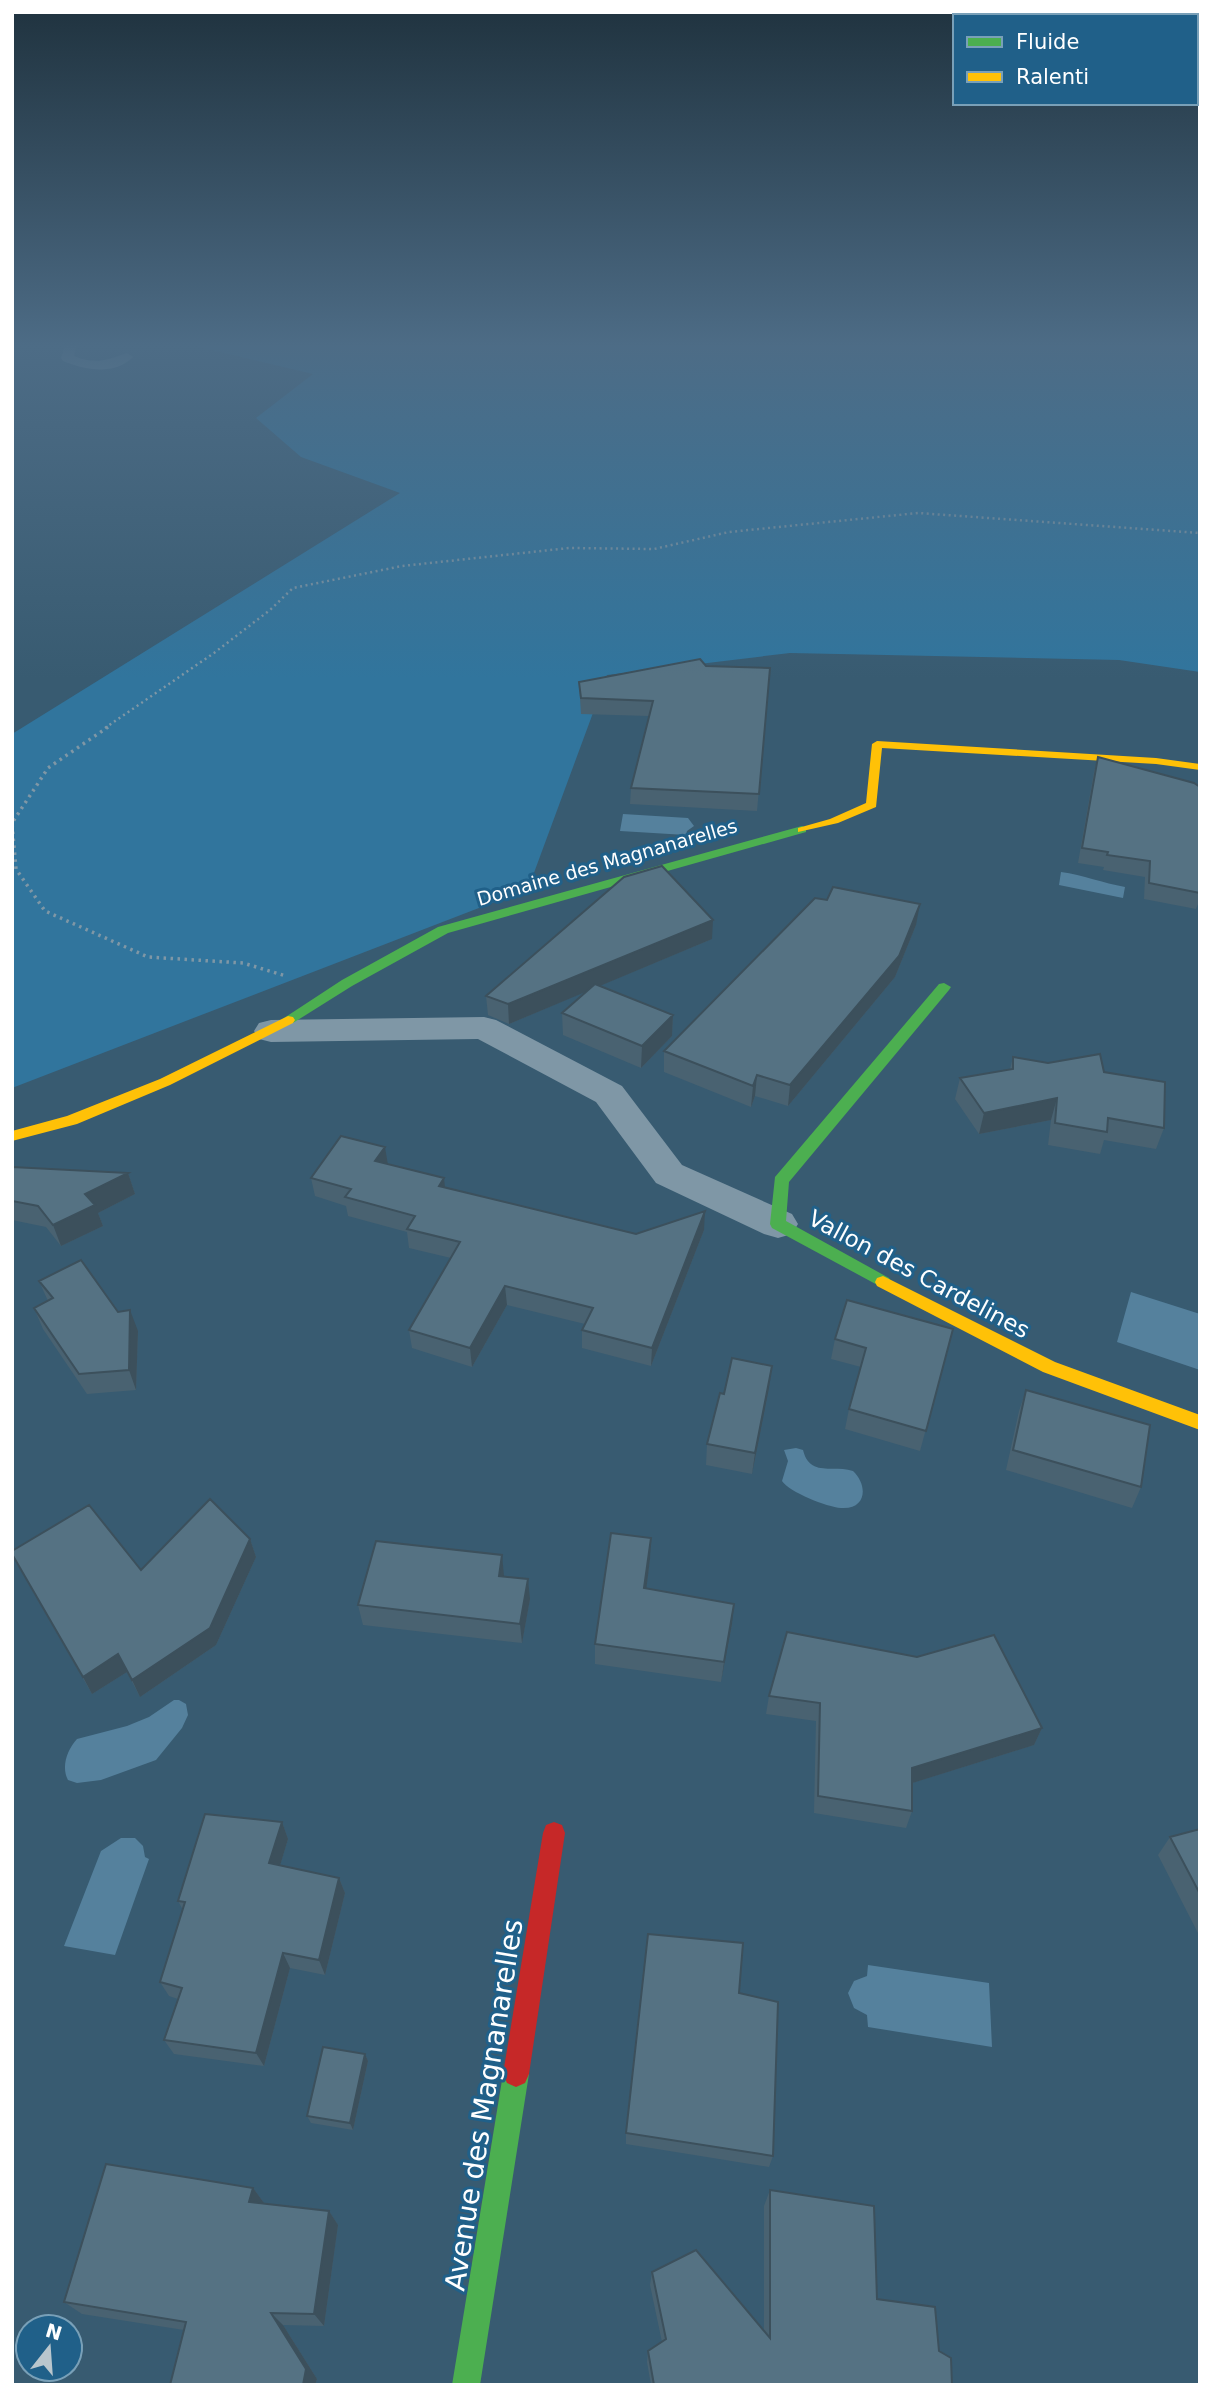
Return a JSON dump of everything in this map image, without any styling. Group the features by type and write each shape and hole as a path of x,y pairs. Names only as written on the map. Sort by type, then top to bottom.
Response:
{"street":[{"name":"Domaine des Magnanarelles","path":"12,1136 84,1115 165,1082 271,1031 328,995 443,930 668,865 834,821 872,806 877,744 1156,761 1200,768"},
{"name":"Vallon des Cardelines","path":"944,986 781,1181 778,1224 842,1261 1049,1367 1200,1423"},
{"path":"271,1031 484,1028 609,1094 669,1174 778,1224"},
{"name":"Avenue des Magnanarelles","path":"466,2385 554,1833"}],"path":[{"path":"328,995 311,984 243,963 148,957 46,911 16,869 12,823 48,768 214,653 270,610 293,588 402,566 517,552 569,548 654,549 729,532 918,513 1200,533"}],"shaded area":[{"path":"299,455 1200,455 1200,672 1119,660 790,653 607,675 528,889 12,1088 12,734 400,493"},
{"path":"623,814 688,818 694,826 686,835 620,831"},
{"path":"1061,872 1125,887 1123,898 1059,885"},
{"path":"1131,1292 1200,1314 1200,1370 1117,1342"},
{"path":"784,1450 803,1450 806,1459 817,1467 853,1471 863,1489 860,1501 850,1508 841,1508 818,1502 792,1490 782,1481 788,1461"},
{"path":"174,1700 186,1704 188,1715 182,1728 156,1760 101,1780 77,1783 68,1780 66,1759 77,1739 127,1726 149,1717"},
{"path":"121,1838 135,1838 143,1846 145,1857 149,1859 115,1955 64,1946 101,1851"},
{"path":"868,1965 989,1983 992,2047 868,2027 867,2015 854,2008 848,1993 854,1981 867,1976"}],"building":[{"path":"700,659 706,666 770,668 759,794 631,788 653,701 581,698 579,682"},
{"path":"1098,757 1194,783 1200,787 1200,893 1149,883 1150,861 1107,855 1108,852 1082,848"},
{"path":"662,866 713,920 508,1004 486,996 624,877"},
{"path":"833,887 920,904 899,956 790,1085 757,1075 753,1086 664,1051 815,898 827,900"},
{"path":"595,984 673,1015 642,1046 562,1013"},
{"path":"1100,1054 1104,1072 1165,1082 1164,1128 1108,1118 1107,1132 1055,1123 1057,1098 984,1113 960,1078 1013,1069 1013,1057 1048,1063"},
{"path":"341,1136 385,1147 375,1161 444,1178 439,1186 636,1234 705,1211 652,1348 582,1330 593,1308 505,1286 470,1348 409,1330 460,1242 407,1229 415,1216 345,1197 351,1189 311,1178"},
{"path":"12,1167 128,1173 85,1194 95,1205 53,1225 38,1206 12,1201"},
{"path":"81,1260 118,1312 130,1310 129,1370 79,1374 34,1308 53,1298 39,1281"},
{"path":"847,1300 953,1329 926,1431 849,1409 866,1348 835,1339"},
{"path":"732,1358 772,1366 755,1453 707,1444 720,1393 724,1394"},
{"path":"1026,1390 1150,1425 1141,1487 1013,1450"},
{"path":"210,1499 250,1539 210,1628 132,1680 118,1654 83,1677 12,1551 89,1505 141,1570"},
{"path":"611,1533 651,1538 644,1588 734,1604 724,1662 595,1644"},
{"path":"376,1541 502,1555 499,1576 528,1579 520,1624 358,1605"},
{"path":"787,1632 917,1657 994,1635 1042,1728 912,1768 912,1811 818,1796 820,1703 769,1696"},
{"path":"205,1814 282,1822 269,1863 339,1878 319,1960 283,1953 256,2053 164,2040 182,1988 160,1982 185,1902 178,1901"},
{"path":"1200,1829 1200,1894 1170,1837"},
{"path":"648,1934 743,1943 739,1993 778,2002 773,2156 626,2133"},
{"path":"323,2047 365,2054 350,2123 307,2116"},
{"path":"106,2164 253,2188 249,2202 329,2211 314,2314 271,2313 306,2369 303,2385 170,2385 186,2322 64,2302"},
{"path":"770,2190 874,2206 877,2299 935,2307 939,2351 951,2358 952,2385 654,2385 648,2351 666,2339 652,2272 696,2250 770,2338"}],"traffic: fast":[{"path":"288,1020 347,983 443,930 802,830"},
{"path":"883,1282 778,1224 781,1181 944,987"},
{"path":"466,2385 516,2074"}],"traffic: slow":[{"path":"802,830 834,821 872,805 877,744 1156,761 1200,767"},
{"path":"12,1136 72,1120 165,1082 288,1020"},
{"path":"883,1282 1049,1367 1200,1423"}],"traffic: jam":[{"path":"516,2074 554,1833"}]}
